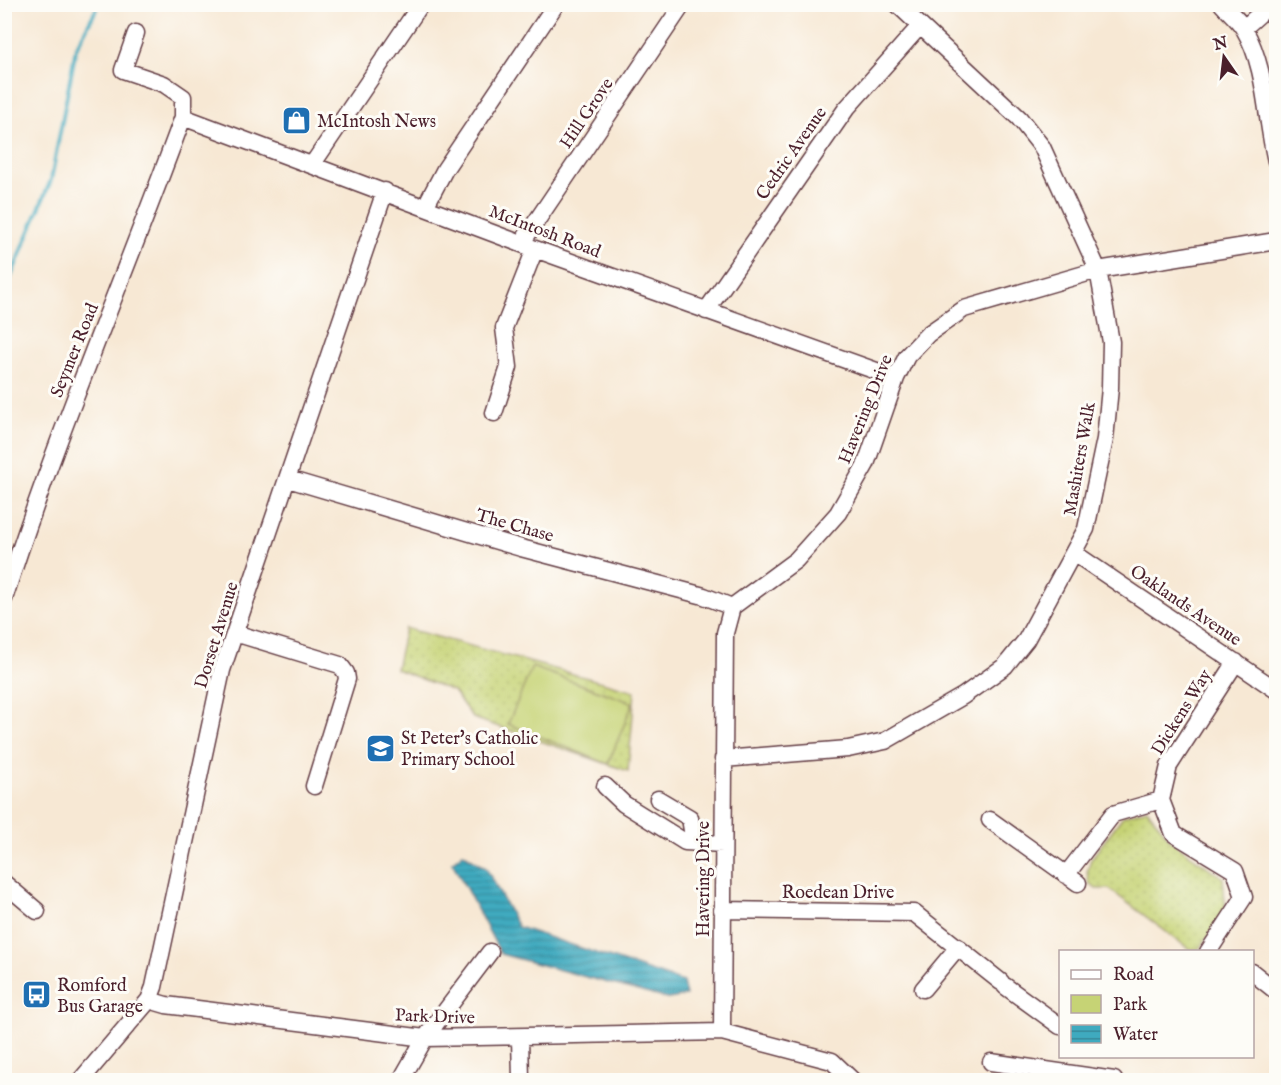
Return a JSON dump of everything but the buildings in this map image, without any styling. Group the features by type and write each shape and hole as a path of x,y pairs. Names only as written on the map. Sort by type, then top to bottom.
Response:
{"street":[{"path":"312,165 421,4"},
{"path":"425,207 445,169 556,4"},
{"name":"Hill Grove","path":"494,413 509,367 504,328 528,246 683,4"},
{"name":"Mashiters Walk","path":"723,759 848,749 885,741 921,722 1005,666 1026,640 1074,553 1086,529 1096,487 1105,439 1110,388 1111,342 1098,270 1042,147 1018,118 897,4"},
{"path":"1222,4 1244,28 1261,72 1269,131 1276,160"},
{"path":"1244,28 1271,4"},
{"name":"Cedric Avenue","path":"706,311 846,109 921,26"},
{"path":"136,33 123,70 164,84 183,97 183,117"},
{"name":"McIntosh Road","path":"183,117 528,246 896,378"},
{"name":"Seymer Road","path":"4,599 44,476 133,253 183,117"},
{"name":"Dorset Avenue","path":"81,1080 149,1000 222,670 385,191"},
{"name":"Havering Drive","path":"722,1032 725,633 732,607 796,560 838,513 866,464 896,378 907,356 928,334 964,309 1098,270 1276,241"},
{"name":"The Chase","path":"288,478 521,548 704,596 732,607"},
{"name":"Oaklands Avenue","path":"1074,553 1276,690"},
{"path":"236,633 340,665 346,673 314,786"},
{"name":"Dickens Way","path":"1161,800 1169,766 1236,662"},
{"path":"605,786 624,804 685,842 723,844"},
{"path":"658,799 690,818 694,843"},
{"path":"990,820 1072,879 1113,814 1161,800 1174,834 1235,871 1244,897 1216,949"},
{"path":"4,883 37,911"},
{"name":"Roedean Drive","path":"722,910 914,913 1059,1025"},
{"path":"923,989 958,947"},
{"path":"401,1080 425,1038 490,952"},
{"path":"1254,974 1276,991"},
{"name":"Park Drive","path":"149,1000 166,1005 425,1038 722,1032 832,1061 852,1080"},
{"path":"520,1037 521,1080"},
{"path":"991,1062 1114,1080"}],"green space":[{"path":"405,628 635,691 628,771 473,718 453,691 396,669"},
{"path":"532,667 633,703 608,764 508,724"},
{"path":"1147,809 1171,841 1223,878 1226,913 1199,949 1189,949 1109,889 1096,889 1089,883 1087,872 1091,859 1123,816"}],"water":[{"path":"463,853 486,868 518,927 683,982 686,996 668,999 501,954 452,862"}],"waterway":[{"path":"4,293 51,180 76,48 99,4"}],"place":[{"name":"McIntosh News","path":"296,121"},
{"name":"St Peter's Catholic Primary School","path":"380,748"},
{"name":"Romford Bus Garage","path":"36,995"}]}
